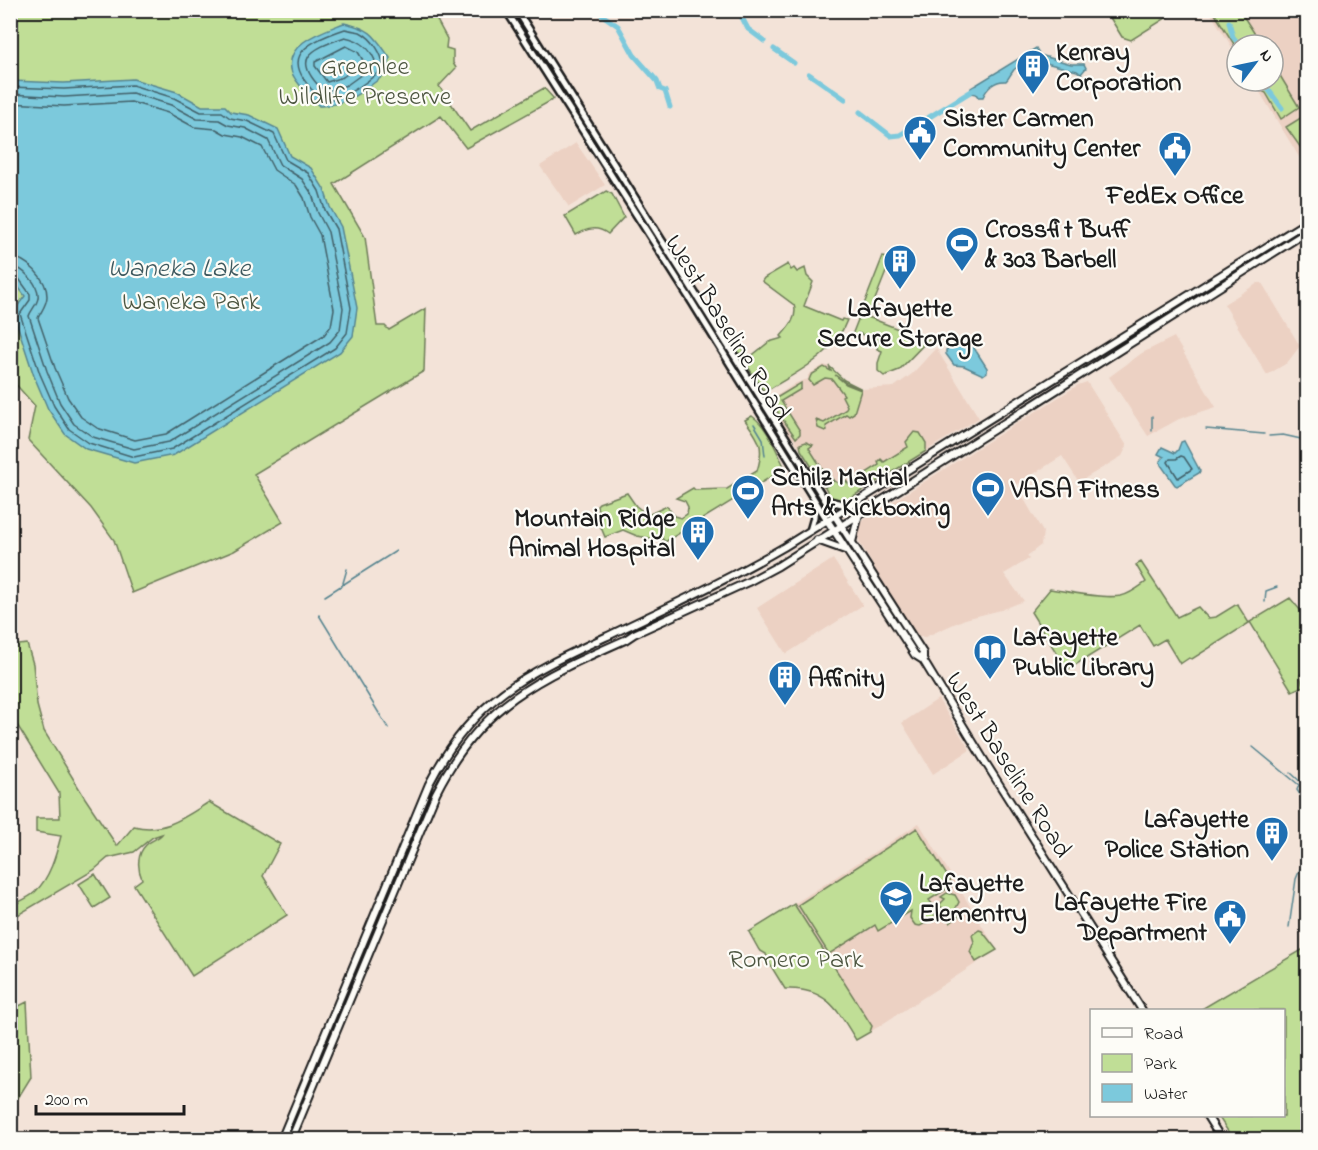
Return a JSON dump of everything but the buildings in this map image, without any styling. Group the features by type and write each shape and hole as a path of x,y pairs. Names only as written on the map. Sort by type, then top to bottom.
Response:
{"main road":[{"name":"West Baseline Road","path":"506,10 690,299 845,550 915,656 923,660"},
{"name":"West Baseline Road","path":"516,10 923,653 923,660 987,765 1141,1009"},
{"path":"280,1140 429,783 445,755 466,727 491,701 536,670 740,573 810,532 1308,220"},
{"path":"291,1140 436,793 447,771 472,735 501,706 542,679 748,582 1308,231"},
{"path":"825,499 850,506"},
{"path":"810,532 815,501"},
{"path":"852,543 859,514"},
{"path":"817,540 845,550"},
{"path":"1208,1117 1222,1140"}],"shaded area":[{"path":"1209,11 1307,11 1307,170 1260,93 1285,93 1285,33 1225,33 1225,36"},
{"path":"576,143 605,185 569,207 540,166"},
{"path":"1258,283 1262,283 1300,346 1287,363 1267,375 1224,304"},
{"path":"1174,337 1216,407 1179,419 1148,436 1109,377 1142,353"},
{"path":"936,348 979,418 847,500 838,501 829,496 794,439 789,436 771,408 770,400 796,383 808,379 808,375 824,365 830,367 844,380 862,389 894,387 912,374"},
{"path":"1087,382 1127,446 1122,456 1079,482 1062,456 1016,485 1043,532 1041,545 1027,556 1029,559 1004,574 1024,601 1001,610 965,619 925,637 918,636 901,614 860,543 857,533 858,526 865,519 1078,385"},
{"path":"833,559 863,605 786,654 757,608"},
{"path":"938,699 970,750 933,774 902,723"},
{"name":"Lafayette Elementry","path":"919,823 997,950 870,1032 871,1026 794,904"}],"green space":[{"name":"Waneka Park","path":"10,11 432,11 447,39 446,48 453,50 453,63 456,68 439,86 470,131 544,88 554,99 466,148 441,116 334,184 365,237 377,326 385,326 389,330 426,308 424,371 254,474 283,522 234,551 132,593 114,540 91,508 28,440 35,406 11,379"},
{"path":"1106,11 1177,11 1131,40 1122,37"},
{"path":"1213,11 1240,11 1254,33 1227,33"},
{"path":"1285,84 1299,107 1281,119 1266,93 1285,93"},
{"path":"1307,114 1307,144 1301,148 1286,127"},
{"path":"606,191 612,194 624,217 608,234 592,229 576,235 565,216"},
{"path":"883,256 890,262 868,317 929,339 899,370 884,376 878,371 882,351 877,349 878,340 858,333 857,337 852,335"},
{"path":"788,264 791,270 794,268 797,272 805,268 807,276 813,282 804,306 841,321 842,319 847,320 841,333 824,353 768,390 762,389 736,348 736,343 740,342 750,357 769,342 783,338 781,336 794,318 794,305 762,281"},
{"path":"829,366 844,380 862,389 846,383 835,375 846,384 861,390 854,413 849,416 846,414 826,426 825,431 818,428 816,420 824,423 845,410 847,406 842,396 844,395 832,379 825,378 813,385 809,380 811,375 824,367 831,371"},
{"path":"801,383 801,389 781,401 800,431 796,438 774,407 773,400"},
{"path":"752,416 771,439 784,466 782,470 665,542 662,538 661,540 637,536 623,530 605,537 600,525 597,505 599,503 627,493 636,506 648,515 667,506 674,516 681,518 687,514 688,507 685,501 676,498 693,488 695,490 727,489 757,471 760,455 759,443 745,420"},
{"path":"914,432 920,433 926,443 926,451 847,500 839,501 830,496 825,487 834,481 841,484 846,481 849,484 879,465 878,462 881,459 884,462 908,447 906,442"},
{"path":"806,442 813,445 809,448 828,478 833,480 824,486 801,450 800,444"},
{"path":"1141,562 1177,617 1198,607 1208,618 1216,617 1237,604 1249,623 1192,659 1189,658 1180,664 1165,639 1153,646 1140,625 1067,670 1031,612 1050,589 1105,597 1128,594 1146,582 1136,565"},
{"path":"1290,598 1301,611 1308,615 1307,668 1300,675 1303,686 1292,691 1250,622"},
{"path":"27,644 33,664 37,705 44,731 117,846 134,826 155,828 165,826 209,802 280,844 263,876 287,915 192,976 134,885 142,879 139,861 143,849 162,834 153,837 134,852 108,858 94,870 11,919 11,906 33,894 45,880 55,858 61,836 36,832 36,818 60,818 59,793 11,715 11,646"},
{"path":"917,828 953,885 929,900 936,909 934,919 920,926 915,925 910,918 911,911 878,931 875,925 829,954 798,905"},
{"path":"95,874 110,898 94,908 79,884"},
{"path":"947,893 955,895 959,902 956,908 959,916 950,923 945,910 939,905 945,899 941,897"},
{"name":"Romero Park","path":"794,904 872,1026 870,1032 856,1040 829,1002 811,992 785,989 766,954 759,950 749,932"},
{"path":"979,930 997,950 976,962 970,952 974,942 972,935"},
{"path":"1307,947 1307,1139 1233,1139 1219,1117 1285,1117 1285,1009 1202,1009"},
{"path":"27,1002 31,1077 18,1098 11,1103 13,1087 10,1083 11,1013 15,1008"}],"water":[{"path":"344,23 361,28 376,38 390,58 388,72 347,100 319,106 300,86 292,73 293,54 299,46 316,34"},
{"path":"1036,48 1040,55 1071,64 1084,64 1086,68 1081,74 1038,61 1028,68 1017,67 1006,81 992,85 983,97 970,93 971,88"},
{"name":"Waneka Lake","path":"133,79 177,92 202,106 225,106 231,112 249,115 278,129 290,156 311,168 324,189 330,207 341,227 357,308 353,336 340,352 174,455 134,463 86,449 65,434 48,409 34,376 13,312 25,296 10,276 11,81 64,83"},
{"path":"965,338 969,340 987,368 987,372 983,375 964,366 954,365 946,354 946,350"},
{"path":"1184,441 1200,471 1177,486 1161,465 1160,461 1164,457 1158,454 1162,447 1175,453"}],"waterway":[{"path":"595,10 618,26 634,55 657,81 660,89 665,91 670,107"},
{"path":"738,10 748,29 764,41"},
{"path":"1229,22 1232,33"},
{"path":"774,49 794,63"},
{"path":"809,74 845,99"},
{"path":"860,112 891,136 900,135 975,89"},
{"path":"1271,93 1282,108"},
{"path":"1152,416 1152,431"},
{"path":"754,424 763,439 765,456"},
{"path":"1206,429 1264,434"},
{"path":"1269,436 1283,435 1301,439"},
{"path":"325,596 396,551"},
{"path":"343,583 347,569"},
{"path":"1265,602 1266,591 1277,587"},
{"path":"319,615 388,728"},
{"path":"1253,747 1299,785 1297,790 1301,796 1306,855 1296,879 1289,927"},
{"path":"1291,773 1306,787 1308,792"}],"place":[{"name":"Kenray Corporation","path":"1033,95"},
{"name":"Sister Carmen Community Center","path":"920,161"},
{"name":"FedEx Office","path":"1175,177"},
{"name":"Crossfit Buff & 303 Barbell","path":"962,272"},
{"name":"Lafayette Secure Storage","path":"900,290"},
{"name":"VASA Fitness","path":"988,517"},
{"name":"Schilz Martial Arts & Kickboxing","path":"748,520"},
{"name":"Mountain Ridge Animal Hospital","path":"698,561"},
{"name":"Lafayette Public Library","path":"990,680"},
{"name":"Affinity","path":"785,706"},
{"name":"Lafayette Police Station","path":"1272,862"},
{"name":"Lafayette Elementry","path":"896,926"},
{"name":"Lafayette Fire Department","path":"1230,945"}],"park label":[{"name":"Greenlee Wildlife Preserve","path":"365,80"}]}
